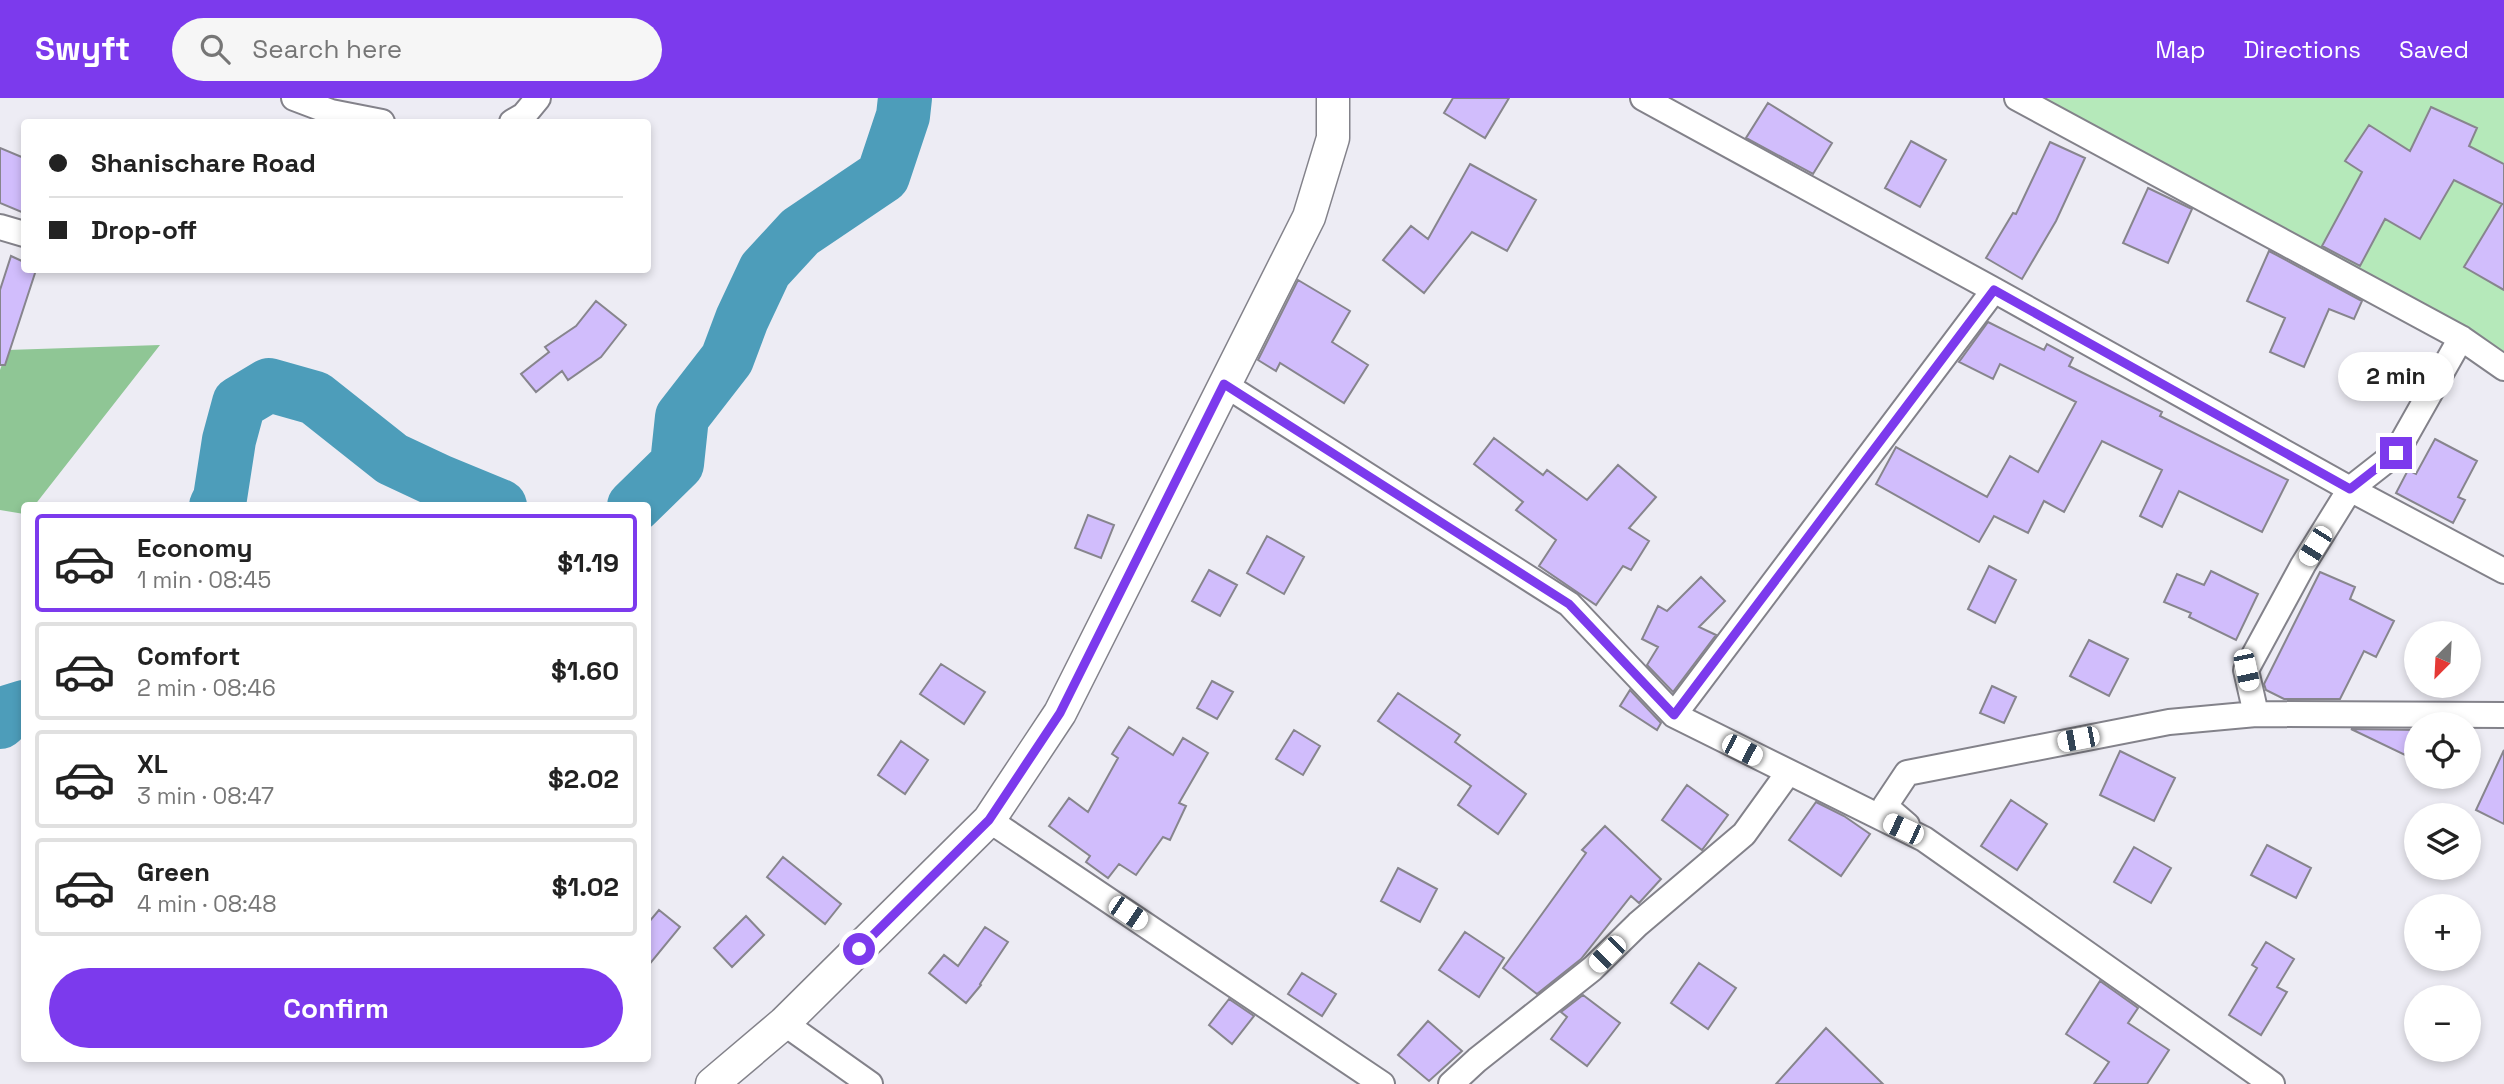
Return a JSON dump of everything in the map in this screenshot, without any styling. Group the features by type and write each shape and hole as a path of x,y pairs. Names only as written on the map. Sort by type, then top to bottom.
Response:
{"street":[{"path":"294,98 331,112 367,119"},
{"path":"517,119 538,98"},
{"path":"712,1084 784,1023 989,820 1060,713 1309,217 1334,138 1333,98"},
{"path":"1643,98 2350,489 2504,571"},
{"path":"2017,98 2461,338 2504,368"},
{"path":"0,227 21,233"},
{"path":"1674,715 1994,290"},
{"path":"2256,714 2246,670 2303,565 2350,489 2396,453 2461,338"},
{"path":"1224,384 1569,604 1674,715 1924,839"},
{"path":"2272,1084 1924,839 1885,806 1907,773 2169,722 2256,714 2504,715"},
{"path":"1451,1084 1477,1060 1592,969 1638,924 1744,834 1788,773"},
{"path":"989,820 1382,1084"},
{"path":"784,1023 870,1084"}],"green space":[{"path":"2017,98 2504,98 2504,368"},
{"path":"160,345 37,502 21,502 21,514 0,510 0,370 7,350"}],"building":[{"path":"1453,98 1509,98 1485,138 1444,113"},
{"path":"1768,103 1832,143 1813,174 1746,138"},
{"path":"2431,107 2477,128 2469,146 2504,164 2504,290 2464,267 2502,204 2454,180 2420,239 2385,219 2360,266 2322,246 2362,172 2345,161 2369,125 2410,151"},
{"path":"1911,141 1946,160 1920,207 1885,188"},
{"path":"2050,142 2085,158 2056,221 2022,279 1986,258 2013,213 2016,214"},
{"path":"0,148 21,157 21,212 0,203"},
{"path":"1470,164 1536,200 1507,251 1472,232 1424,293 1383,260 1411,226 1428,239"},
{"path":"2148,188 2192,209 2168,263 2123,243"},
{"path":"2269,251 2362,301 2354,319 2329,309 2304,367 2270,352 2285,318 2247,301"},
{"path":"11,256 21,261 21,273 35,273 5,365 0,365 0,290"},
{"path":"1298,280 1350,311 1332,342 1368,365 1344,403 1280,363 1276,371 1258,360"},
{"path":"596,301 626,325 601,357 568,380 562,371 536,392 521,374 549,352 545,347 576,326"},
{"path":"1988,322 2044,350 2047,344 2073,358 2069,366 2162,412 2160,416 2288,480 2262,532 2179,491 2162,527 2140,516 2162,470 2102,441 2064,512 2044,501 2028,533 1994,516 1979,542 1876,484 1896,447 1987,497 2010,456 2038,472 2076,402 2000,364 1993,379 1959,362"},
{"path":"1494,438 1543,475 1547,470 1587,500 1618,465 1656,497 1629,528 1649,541 1631,570 1623,566 1596,605 1539,566 1556,540 1516,510 1523,502 1474,464"},
{"path":"2435,439 2477,461 2458,497 2465,500 2453,523 2396,493 2408,470 2416,474"},
{"path":"1088,515 1114,525 1101,558 1075,548"},
{"path":"1267,536 1304,557 1284,594 1247,573"},
{"path":"1989,566 2016,580 1995,623 1968,609"},
{"path":"1209,570 1237,585 1220,616 1192,601"},
{"path":"2211,571 2258,594 2236,640 2189,617 2191,613 2164,602 2177,574 2204,585"},
{"path":"2320,572 2355,587 2350,599 2394,621 2376,657 2364,651 2340,699 2284,699 2266,690 2264,684"},
{"path":"1701,577 1725,601 1699,627 1716,635 1673,692 1647,665 1658,647 1642,639 1658,606 1667,611"},
{"path":"2089,640 2128,659 2109,696 2070,676"},
{"path":"941,664 985,692 964,724 920,694"},
{"path":"1212,681 1233,692 1217,719 1197,708"},
{"path":"1992,686 2016,697 2004,723 1980,713"},
{"path":"1630,690 1661,723 1657,730 1620,706"},
{"path":"1398,693 1460,735 1455,742 1526,794 1498,834 1458,805 1471,786 1378,721"},
{"path":"1129,727 1173,755 1183,738 1208,753 1179,803 1186,806 1170,840 1163,837 1136,875 1119,864 1108,878 1086,862 1090,856 1049,826 1069,798 1088,812 1118,758 1112,754"},
{"path":"2351,729 2404,730 2404,755"},
{"path":"1294,730 1320,746 1303,775 1276,759"},
{"path":"901,741 928,760 905,794 878,775"},
{"path":"2504,750 2504,824 2481,812 2479,803"},
{"path":"2120,751 2175,778 2154,821 2100,795"},
{"path":"1687,785 1728,815 1702,850 1662,820"},
{"path":"2011,800 2047,824 2017,870 1981,846"},
{"path":"1816,802 1844,816 1870,834 1841,876 1789,840"},
{"path":"1605,826 1661,879 1639,903 1631,896 1581,959 1537,994 1503,968 1586,853 1582,850"},
{"path":"2267,845 2311,868 2296,898 2251,875"},
{"path":"2134,847 2171,868 2151,903 2114,882"},
{"path":"783,857 841,904 825,924 767,877"},
{"path":"1398,868 1437,889 1420,922 1381,901"},
{"path":"659,910 680,927 651,962 651,919"},
{"path":"746,916 764,935 732,967 714,948"},
{"path":"985,927 1008,942 981,985 966,1003 929,973 944,955 958,966"},
{"path":"1465,932 1504,958 1479,997 1439,970"},
{"path":"2266,942 2294,959 2277,987 2287,992 2261,1035 2229,1015 2257,968 2252,965"},
{"path":"1699,963 1736,988 1708,1029 1671,1003"},
{"path":"1302,973 1336,994 1322,1016 1288,994"},
{"path":"2100,981 2138,1008 2128,1023 2169,1050 2147,1084 2094,1084 2109,1062 2066,1034"},
{"path":"1583,995 1620,1023 1587,1066 1551,1039 1567,1017 1561,1012"},
{"path":"1229,999 1254,1016 1232,1044 1209,1025"},
{"path":"1428,1021 1462,1051 1429,1081 1398,1055"},
{"path":"1826,1028 1883,1084 1776,1084"}],"waterway":[{"path":"638,502 677,464 682,417 727,359 765,270 800,232 883,176 903,116 905,98"},
{"path":"218,502 229,440 239,403 269,385 315,398 392,459 490,502"},
{"path":"0,722 11,711 21,708"}],"route":[{"path":"859,949 989,820 1060,713 1224,384 1569,604 1674,715 1994,290 2350,489 2396,453"}]}
